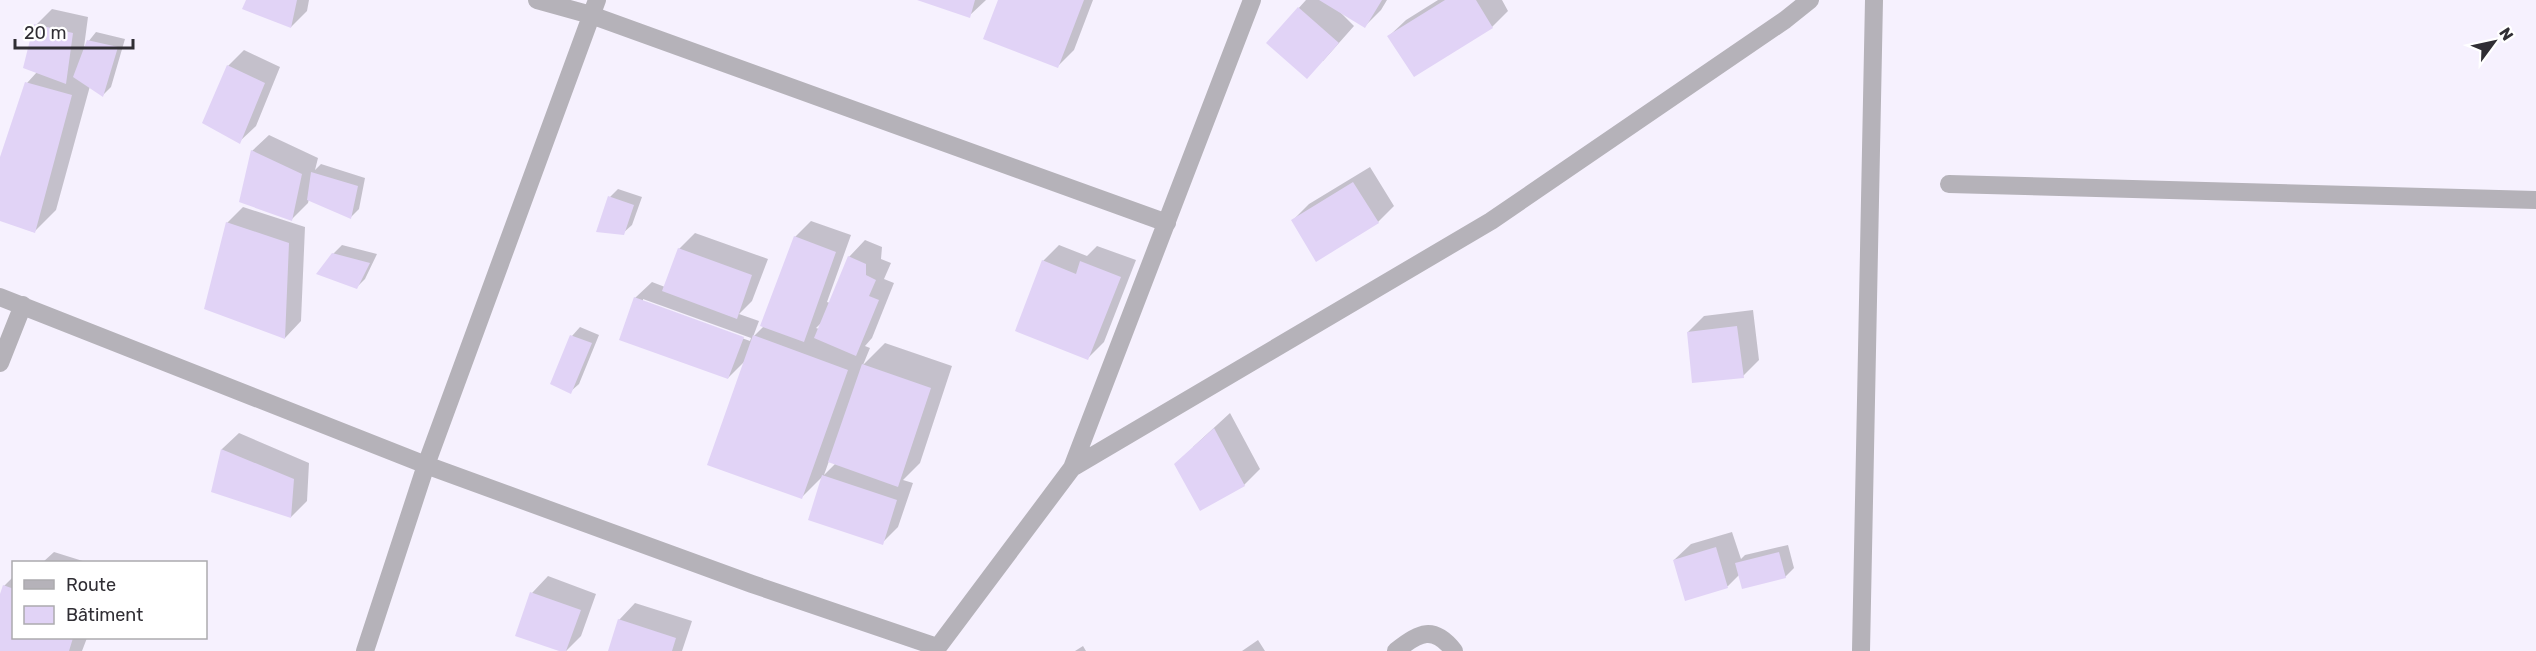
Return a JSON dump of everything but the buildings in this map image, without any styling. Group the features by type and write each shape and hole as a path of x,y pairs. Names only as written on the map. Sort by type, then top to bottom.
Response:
{"street":[{"path":"537,0 594,8 1167,223"},
{"path":"0,297 426,465 936,649 1072,468 1252,0"},
{"path":"1072,468 1491,221 1785,20 1810,0"},
{"path":"1861,651 1874,0"},
{"path":"365,651 426,465 594,8"},
{"path":"1949,184 2536,200"},
{"path":"0,363 23,305"},
{"path":"1396,651 1415,637 1427,633 1444,637 1454,651"}]}
